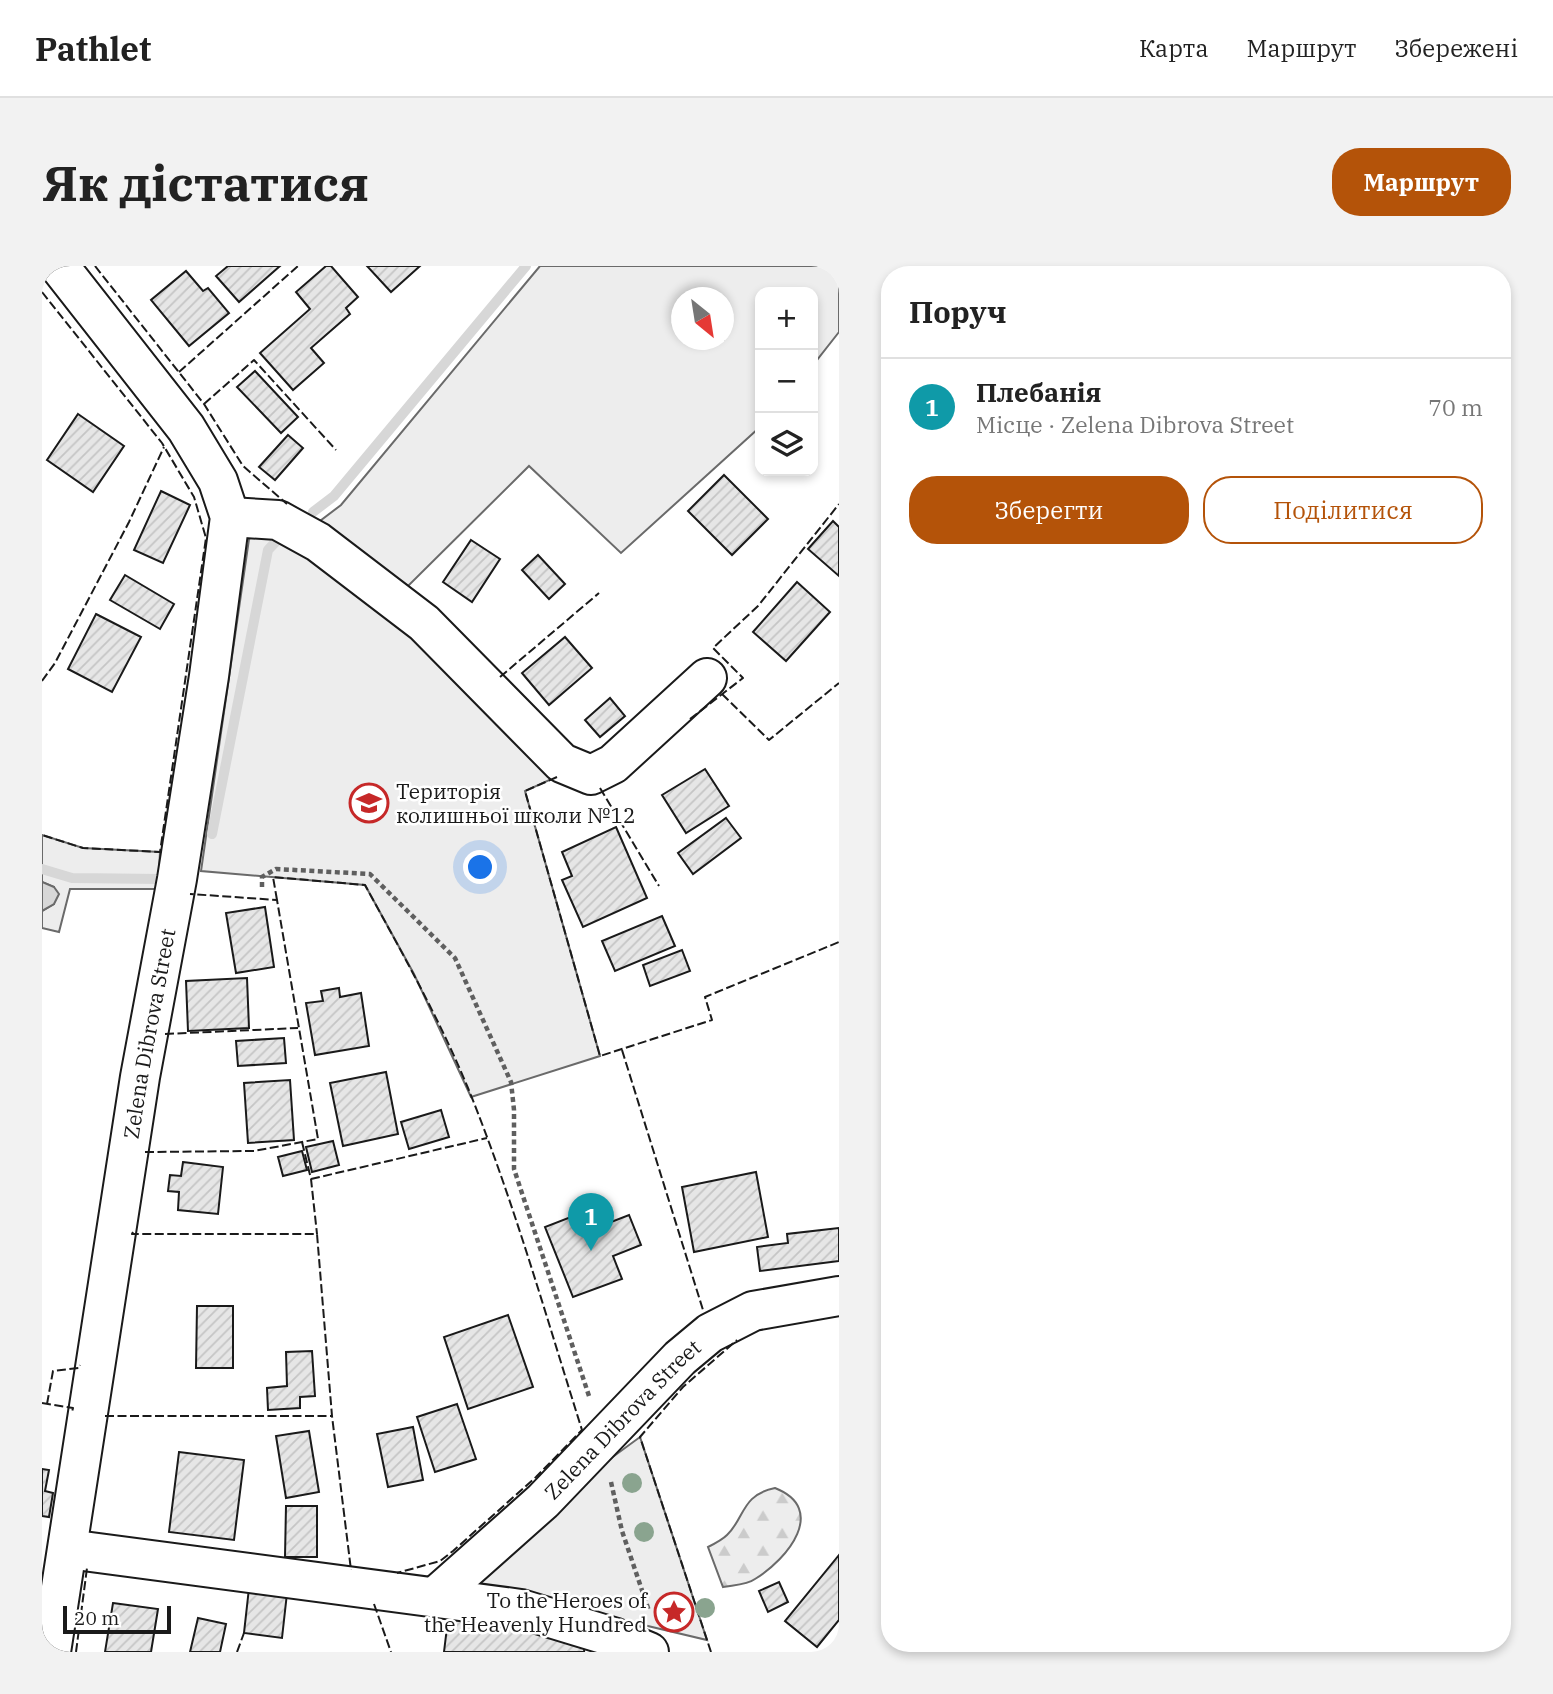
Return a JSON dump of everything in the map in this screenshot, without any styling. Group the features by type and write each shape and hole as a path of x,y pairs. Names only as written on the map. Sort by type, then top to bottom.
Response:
{"street":[{"name":"Zelena Dibrova Street","path":"51,1652 50,1584 68,1549 140,1077 177,879 209,676 230,517 218,481 186,428 59,266"},
{"path":"230,517 278,520 318,542 424,623 562,763 591,775 612,764 707,678"},
{"name":"Zelena Dibrova Street","path":"436,1596 543,1501 680,1358 710,1333 753,1311 839,1296"},
{"path":"68,1549 436,1596 521,1609 614,1637 652,1637"}],"path":[{"path":"262,887 262,877 276,869 370,874 455,958 511,1082 514,1169 602,1440 622,1531 645,1602 652,1637"}],"shaded area":[{"path":"540,266 839,266 839,332 818,359 818,287 755,287 755,432 621,553 529,466 405,589 316,524 341,505"},
{"name":"Територія колишньої школи №12","path":"265,530 307,555 413,635 554,778 525,791 600,1056 471,1097 414,974 365,885 201,871 249,539"},
{"path":"42,835 83,848 160,852 158,889 70,889 59,932 42,928 42,911 54,904 54,887 42,882"},
{"path":"42,882 54,887 59,894 54,904 42,911"},
{"path":"640,1437 707,1640 593,1613 454,1588 599,1467"}],"green space":[{"path":"775,1488 791,1497 799,1508 801,1521 797,1534 790,1547 768,1570 748,1582 723,1587 708,1547 727,1535 750,1501 764,1491"}],"building":[{"path":"228,266 280,266 239,302 216,276"},
{"path":"326,266 331,266 358,297 346,308 350,314 311,348 324,363 293,390 260,353 310,309 296,292"},
{"path":"367,266 420,266 391,292"},
{"path":"186,271 203,291 208,288 229,313 189,346 151,300"},
{"path":"255,371 298,417 281,433 237,387"},
{"path":"78,414 124,446 93,492 47,460"},
{"path":"288,435 303,448 275,480 259,467"},
{"path":"724,475 768,519 732,555 688,511"},
{"path":"161,491 190,505 163,563 134,550"},
{"path":"833,521 839,527 839,576 808,549"},
{"path":"471,540 500,559 472,602 443,582"},
{"path":"538,555 565,584 549,599 522,570"},
{"path":"125,575 174,604 160,629 110,600"},
{"path":"797,582 830,612 786,661 753,632"},
{"path":"96,614 141,637 112,692 68,669"},
{"path":"565,637 592,668 549,705 522,673"},
{"path":"610,698 625,716 600,737 585,720"},
{"path":"705,769 729,806 686,833 662,795"},
{"path":"726,818 741,838 693,874 678,853"},
{"path":"616,827 647,898 583,927 562,880 572,876 562,852"},
{"path":"265,907 274,967 236,973 226,913"},
{"path":"662,916 675,946 615,971 602,941"},
{"path":"682,950 690,971 650,986 643,965"},
{"path":"247,978 249,1028 188,1031 186,981"},
{"path":"339,988 340,997 361,993 369,1046 315,1055 306,1003 323,1001 321,991"},
{"path":"284,1038 286,1063 238,1066 236,1041"},
{"path":"386,1072 398,1134 343,1146 330,1083"},
{"path":"290,1080 294,1140 248,1143 244,1083"},
{"path":"441,1110 449,1137 409,1149 401,1122"},
{"path":"333,1141 339,1165 312,1172 306,1147"},
{"path":"302,1151 307,1170 283,1176 278,1157"},
{"path":"183,1162 223,1167 218,1214 178,1210 179,1192 168,1191 170,1175 181,1176"},
{"path":"756,1172 768,1237 694,1252 682,1187"},
{"path":"594,1208 601,1226 629,1215 641,1245 613,1256 622,1279 573,1297 545,1227"},
{"path":"839,1228 839,1261 760,1271 757,1247 788,1243 787,1234"},
{"path":"197,1306 233,1306 233,1368 196,1368"},
{"path":"508,1315 533,1387 468,1409 444,1337"},
{"path":"312,1351 315,1396 300,1397 300,1408 268,1410 267,1388 287,1386 286,1352"},
{"path":"457,1404 476,1459 435,1472 417,1417"},
{"path":"413,1427 423,1480 388,1487 377,1434"},
{"path":"309,1431 319,1492 286,1498 276,1436"},
{"path":"179,1452 244,1460 234,1540 169,1532"},
{"path":"42,1469 49,1470 45,1491 53,1493 49,1517 42,1516"},
{"path":"286,1506 317,1506 317,1557 285,1557"},
{"path":"839,1555 839,1620 817,1647 785,1621"},
{"path":"779,1582 788,1602 768,1612 759,1591"},
{"path":"249,1588 287,1593 282,1638 244,1633"},
{"path":"113,1603 158,1609 151,1652 105,1652"},
{"path":"479,1612 586,1635 584,1652 444,1652 448,1619 478,1623"},
{"path":"198,1618 226,1624 220,1652 190,1652"}],"waterway":[{"path":"313,512 334,496 526,266"},
{"path":"212,834 268,550 285,532"},
{"path":"42,869 72,878 161,879"}],"fence":[{"path":"95,266 204,404 243,466 287,504"},
{"path":"179,372 298,266"},
{"path":"42,292 162,443 194,497 206,538 160,852 83,848 42,835"},
{"path":"204,404 254,360 336,450"},
{"path":"42,681 55,663 129,522 164,447"},
{"path":"690,719 743,678 713,648 758,606 839,504"},
{"path":"500,677 599,593"},
{"path":"722,694 769,740 839,683"},
{"path":"557,777 525,791 600,1056 712,1020 705,997 839,942"},
{"path":"600,788 659,886"},
{"path":"277,900 273,877 365,885 432,1010 468,1088 514,1215 582,1430 536,1477 453,1551 440,1561 397,1573"},
{"path":"145,1152 254,1151 318,1139 277,900 190,894"},
{"path":"165,1034 298,1028"},
{"path":"622,1050 703,1310"},
{"path":"311,1179 487,1138"},
{"path":"302,1142 311,1179 317,1234"},
{"path":"133,1232 132,1234 317,1234 332,1416 351,1570"},
{"path":"711,1652 640,1437 683,1387 737,1340"},
{"path":"47,1404 53,1371 79,1368 80,1365"},
{"path":"42,1403 73,1408 72,1412"},
{"path":"105,1416 332,1416"},
{"path":"76,1652 89,1568"},
{"path":"374,1604 391,1652"},
{"path":"237,1652 244,1633"}],"place":[{"name":"Територія колишньої школи №12","path":"369,803"},
{"name":"Плебанія","path":"591,1251"},
{"name":"To the Heroes of the Heavenly Hundred","path":"674,1612"}]}
